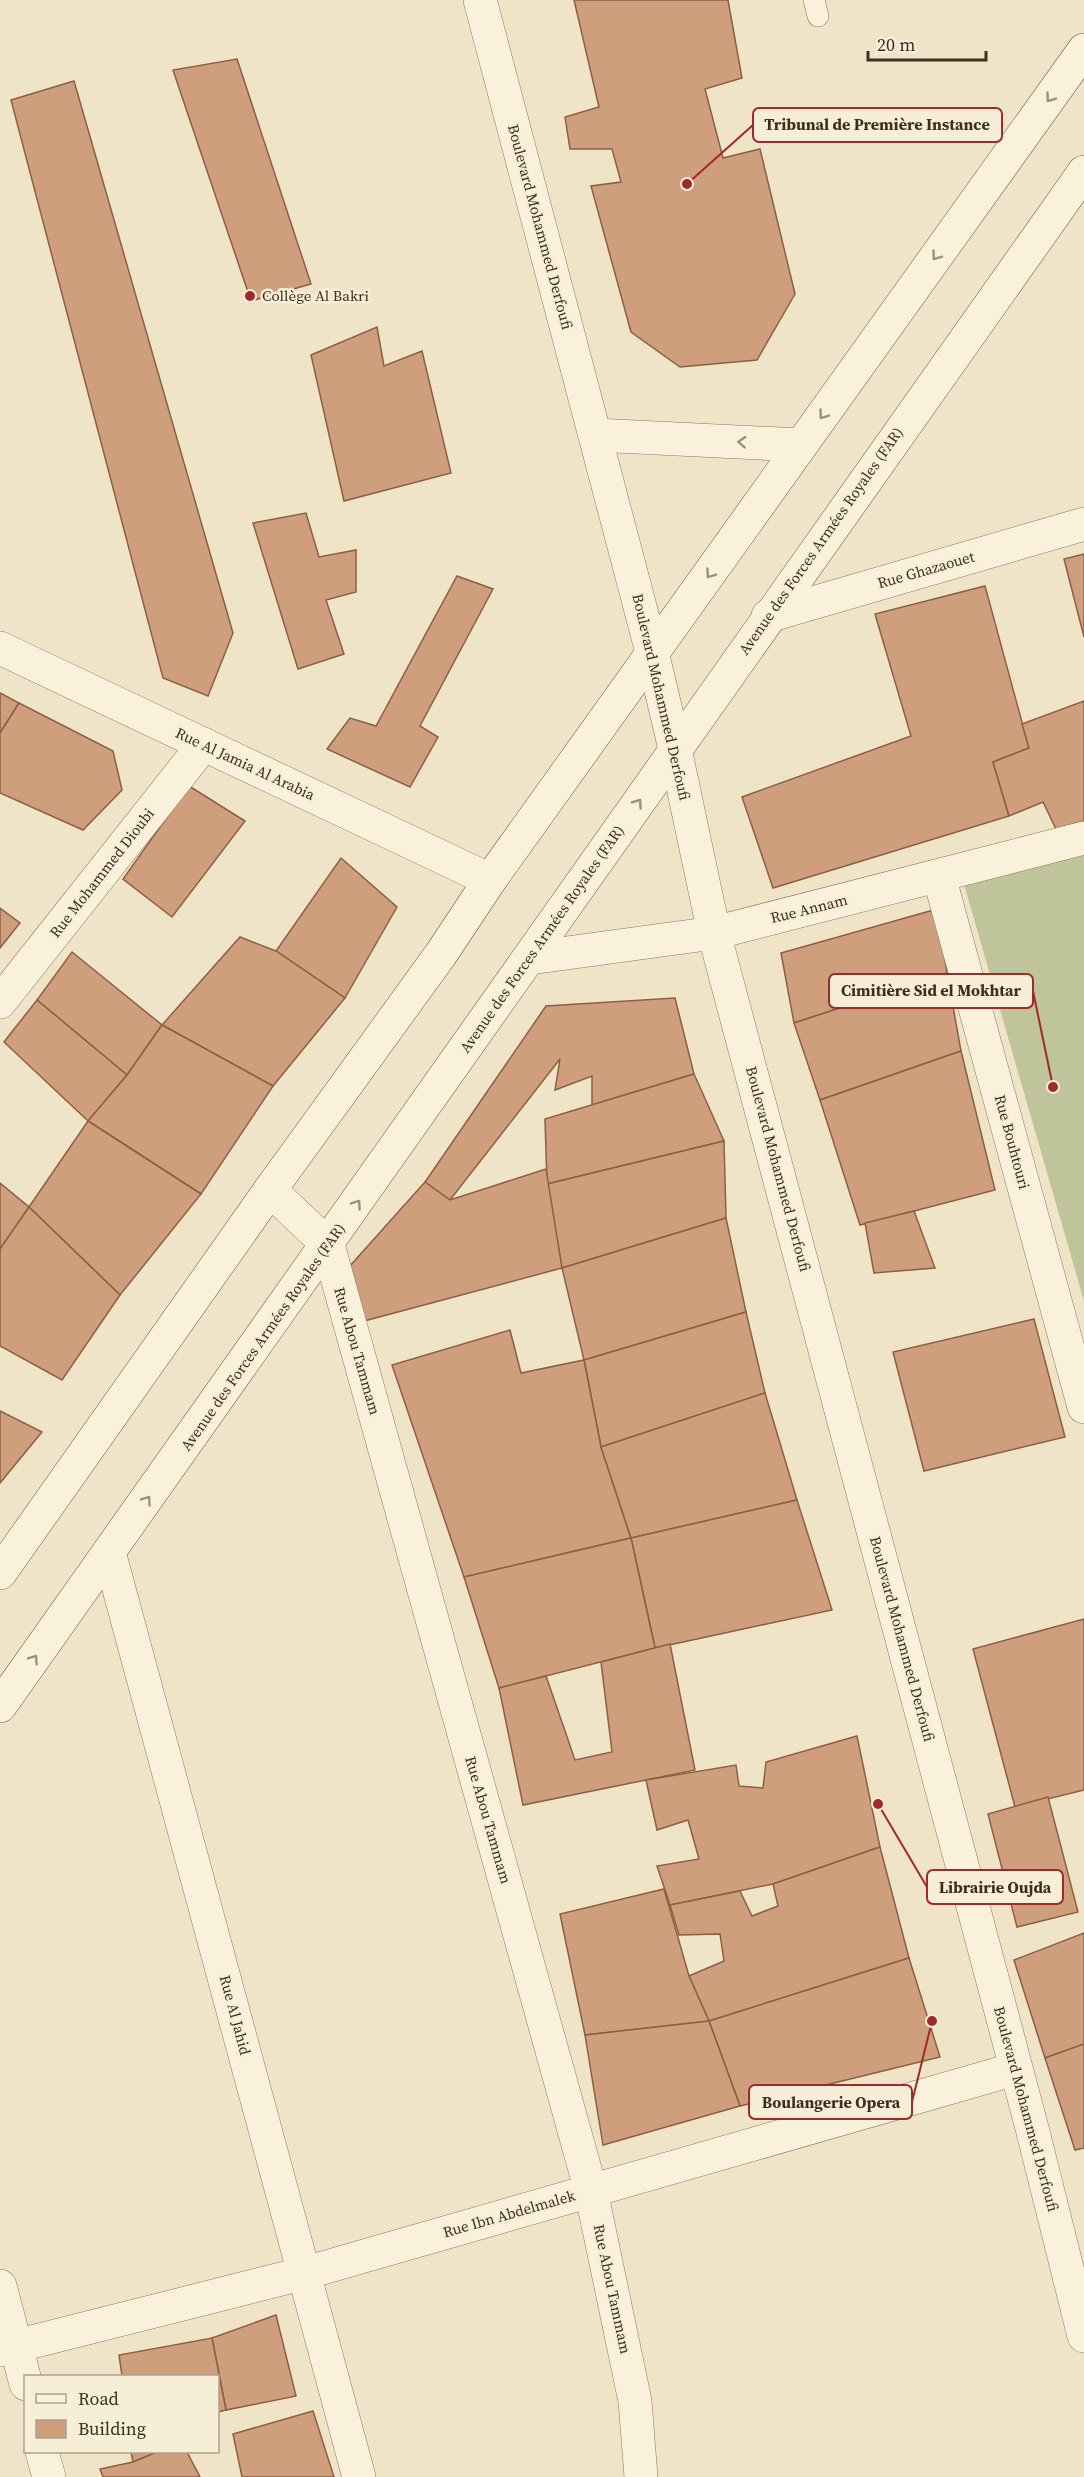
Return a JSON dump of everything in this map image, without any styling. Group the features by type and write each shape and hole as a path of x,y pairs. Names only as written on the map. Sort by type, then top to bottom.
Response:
{"street":[{"name":"Boulevard Mohammed Derfoufi","path":"480,0 652,656 675,749 714,933 1016,2069 1084,2336"},
{"path":"0,1573 270,1190 441,954 490,880 1084,50"},
{"name":"Avenue des Forces Armées Royales (FAR)","path":"0,1706 328,1245 768,616 1084,172"},
{"path":"595,435 801,445"},
{"name":"Rue Ghazaouet","path":"768,616 1084,524"},
{"name":"Rue Al Jamia Al Arabia","path":"0,648 490,880"},
{"name":"Rue Mohammed Dioubi","path":"0,1002 204,744"},
{"name":"Rue Annam","path":"530,958 714,933 1084,838"},
{"name":"Rue Bouhtouri","path":"939,876 1084,1407"},
{"path":"270,1190 328,1245"},
{"name":"Rue Abou Tammam","path":"328,1245 591,2191 635,2401 641,2477"},
{"name":"Rue Al Jahid","path":"110,1552 359,2477"},
{"name":"Rue Ibn Abdelmalek","path":"8,2348 305,2273 1016,2069"},
{"path":"0,2286 8,2348 24,2381"},
{"path":"43,2453 49,2477"}],"green space":[{"path":"1084,840 1084,1301 961,874"}],"building":[{"path":"574,0 728,0 742,78 705,89 723,158 760,149 795,294 757,360 680,367 631,332 591,186 621,182 612,149 570,149 565,117 599,107"},
{"path":"237,59 311,284 251,301 173,70"},
{"path":"74,81 233,633 208,696 163,678 11,100"},
{"path":"377,327 384,366 422,351 451,473 344,501 311,355"},
{"path":"306,513 319,557 356,550 356,592 326,600 344,654 298,669 253,523"},
{"path":"1084,554 1084,637 1064,559"},
{"path":"457,576 493,589 420,726 438,737 410,787 327,749 350,718 376,726"},
{"path":"985,586 1029,748 993,762 1009,816 773,888 742,797 911,736 875,614"},
{"path":"0,693 19,703 0,733"},
{"path":"1084,701 1084,821 1056,829 1043,802 1009,816 993,762 1029,748 1022,724"},
{"path":"19,703 113,751 122,790 83,830 0,793 0,733"},
{"path":"189,786 245,821 172,917 123,879"},
{"path":"341,858 397,907 345,998 276,951"},
{"path":"0,908 20,923 0,948"},
{"path":"937,909 947,973 794,1023 781,953"},
{"path":"240,937 276,951 345,998 273,1086 162,1025"},
{"path":"72,952 162,1025 127,1075 37,1000"},
{"path":"947,973 961,1051 820,1100 794,1023"},
{"path":"675,998 694,1074 592,1105 592,1076 555,1090 560,1059 450,1200 425,1182 546,1006"},
{"path":"37,1000 127,1075 88,1121 4,1042"},
{"path":"162,1025 273,1086 201,1194 88,1121 127,1075"},
{"path":"961,1051 995,1190 860,1225 820,1100"},
{"path":"694,1074 724,1141 547,1184 545,1119"},
{"path":"88,1121 201,1194 120,1295 29,1207"},
{"path":"724,1141 726,1218 562,1268 547,1184"},
{"path":"546,1169 562,1268 364,1321 349,1267 425,1182 450,1200"},
{"path":"0,1183 29,1207 0,1249"},
{"path":"29,1207 120,1295 62,1380 0,1346 0,1249"},
{"path":"914,1211 935,1268 874,1273 865,1223"},
{"path":"726,1218 746,1312 584,1360 562,1268"},
{"path":"746,1312 765,1393 601,1447 584,1360"},
{"path":"1034,1319 1065,1437 924,1471 893,1352"},
{"path":"510,1330 521,1373 584,1360 601,1447 631,1538 464,1577 392,1365"},
{"path":"765,1393 797,1500 631,1538 601,1447"},
{"path":"0,1411 42,1432 0,1483"},
{"path":"797,1500 832,1610 655,1648 631,1538"},
{"path":"631,1538 655,1648 499,1688 464,1577"},
{"path":"1084,1619 1084,1790 1015,1807 973,1649"},
{"path":"670,1644 695,1770 523,1805 499,1688 546,1676 575,1760 612,1752 601,1662"},
{"path":"857,1736 880,1847 773,1884 670,1905 657,1866 699,1859 688,1820 657,1830 646,1780 736,1765 739,1786 763,1788 766,1762"},
{"path":"1048,1797 1078,1912 1017,1927 988,1814"},
{"path":"880,1847 909,1958 709,2021 689,1976 724,1961 720,1934 679,1935 670,1905 740,1891 752,1916 778,1906 773,1884"},
{"path":"664,1889 689,1976 709,2021 585,2035 560,1914"},
{"path":"1084,1933 1084,2044 1045,2058 1014,1960"},
{"path":"909,1958 940,2057 740,2106 709,2021"},
{"path":"709,2021 740,2106 603,2145 585,2035"},
{"path":"1084,2044 1084,2148 1075,2150 1045,2058"},
{"path":"276,2315 296,2396 226,2410 212,2338"},
{"path":"212,2338 226,2410 219,2412 219,2375 122,2375 119,2355"},
{"path":"313,2411 334,2477 242,2477 233,2434"},
{"path":"131,2453 155,2453 133,2462"},
{"path":"155,2453 188,2453 200,2477 103,2477 100,2469 133,2462"}],"place":[{"name":"Tribunal de Première Instance","path":"687,184"},
{"name":"Collège Al Bakri","path":"250,296"},
{"name":"Cimitière Sid el Mokhtar","path":"1053,1087"},
{"name":"Librairie Oujda","path":"878,1804"},
{"name":"Boulangerie Opera","path":"932,2021"}]}
